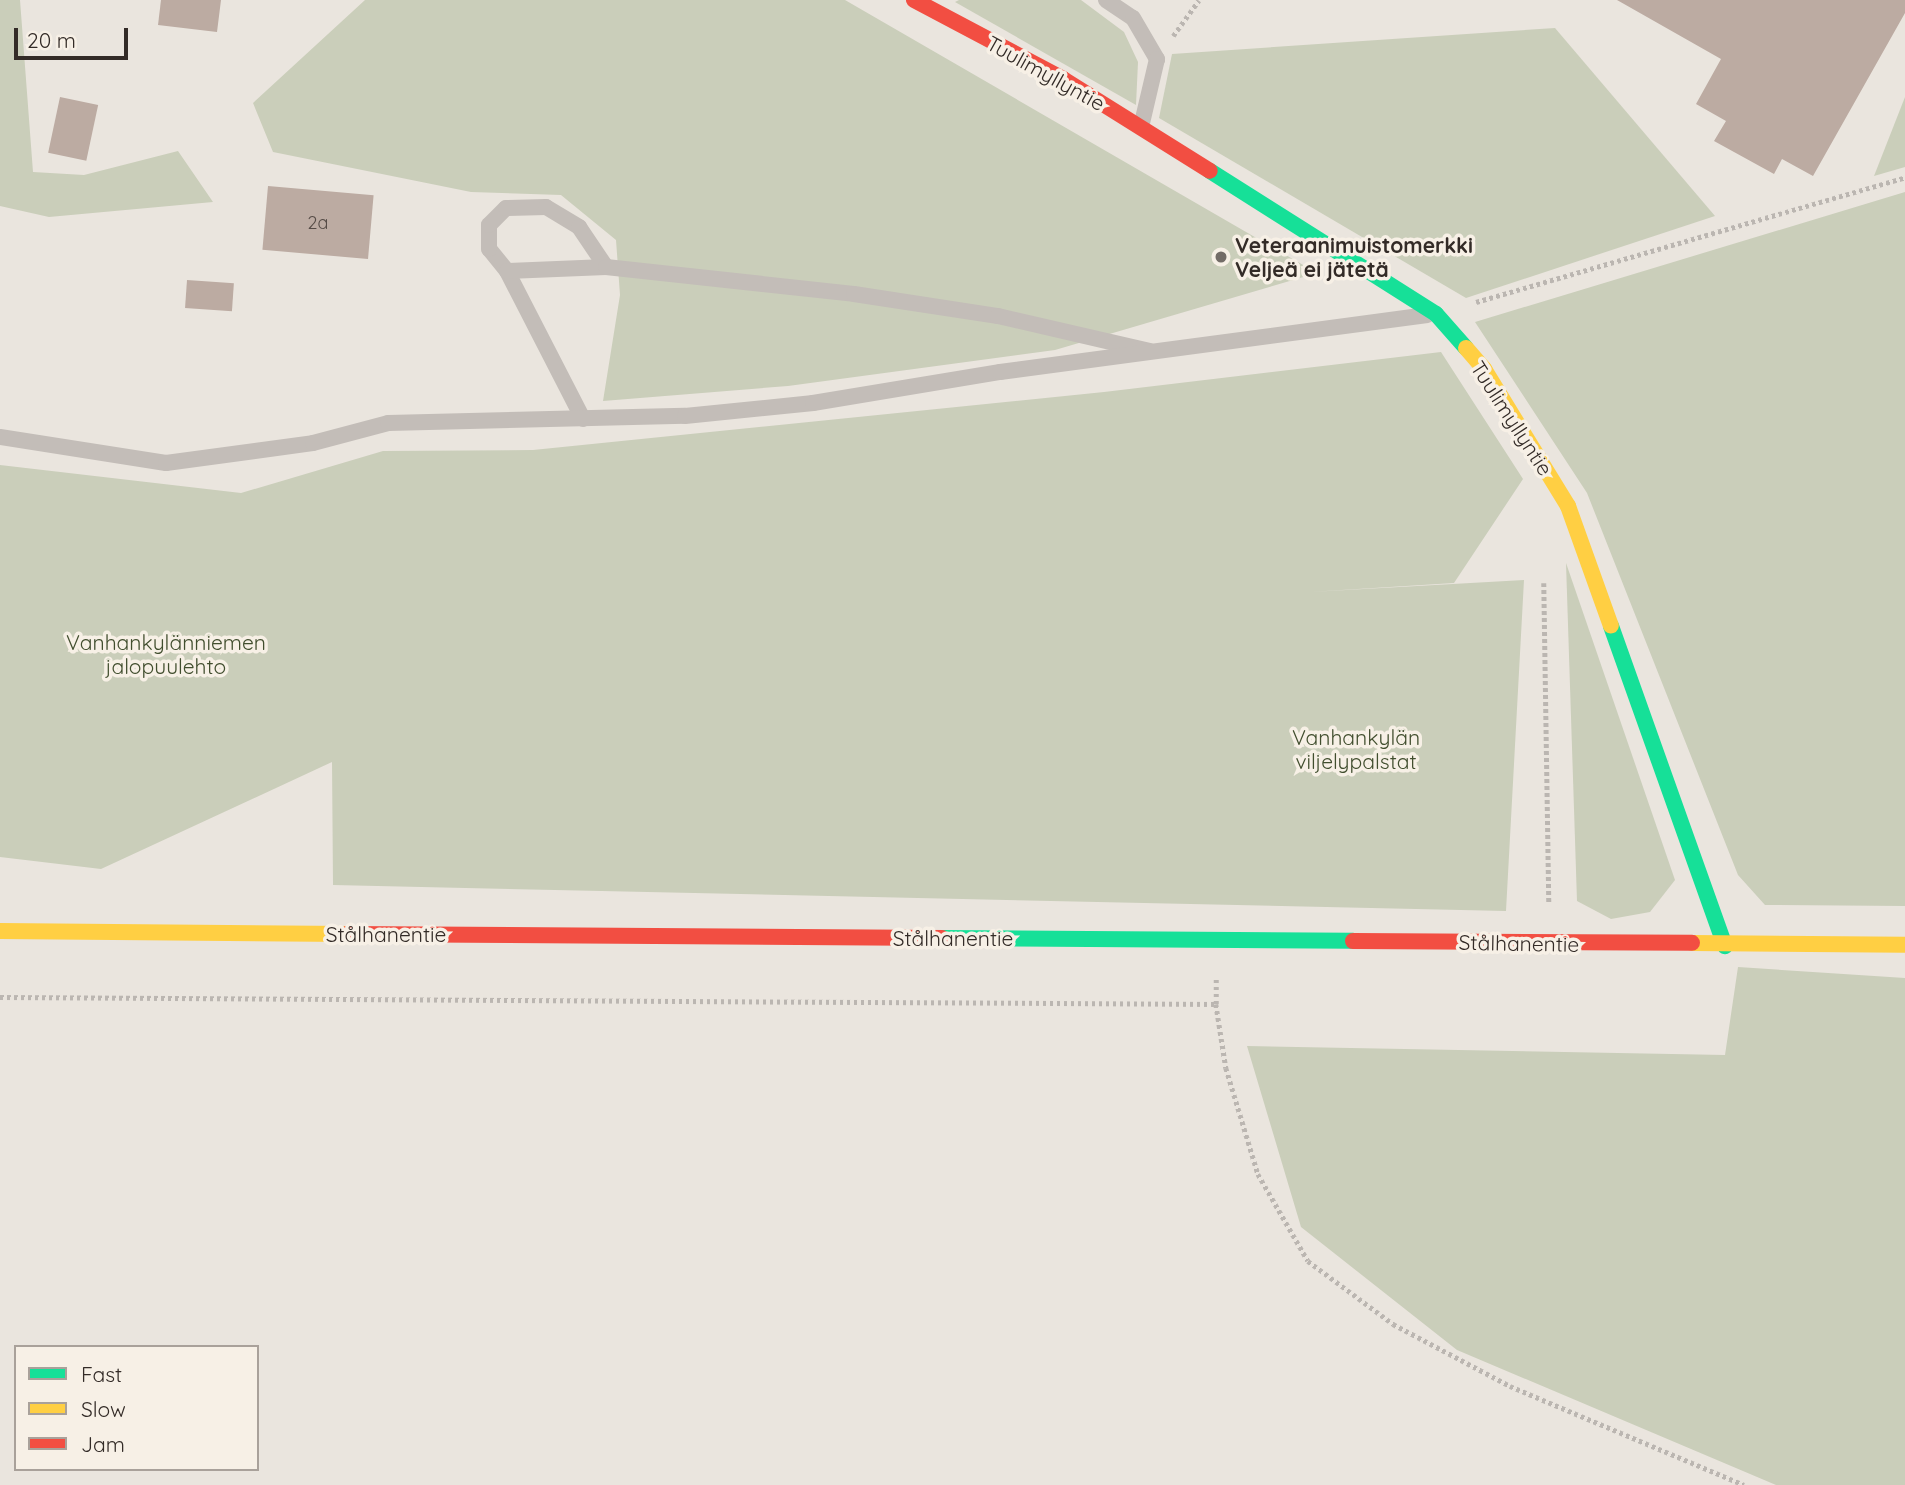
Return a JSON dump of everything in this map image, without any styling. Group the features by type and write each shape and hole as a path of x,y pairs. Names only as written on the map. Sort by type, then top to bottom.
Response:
{"street":[{"name":"Tuulimyllyntie","path":"925,2 1063,79 1436,314 1484,369 1568,506 1725,946"},
{"name":"Stålhanentie","path":"0,931 1725,946 1905,945"}],"lane":[{"path":"1106,0 1133,18 1157,59 1141,127"},
{"path":"583,419 507,271 489,248 489,225 506,208 546,207 579,227 606,267"},
{"path":"507,271 606,267 853,294 998,316 1161,353"},
{"path":"0,437 166,463 313,443 388,423 685,416 813,403 1000,372 1161,353 1436,314"}],"path":[{"path":"1157,59 1199,0"},
{"path":"1436,314 1905,177"},
{"path":"1544,583 1550,943"},
{"path":"1216,940 1216,1004 1226,1068 1258,1174 1308,1261 1393,1324 1510,1386 1744,1485"},
{"path":"0,997 1216,1004"}],"green space":[{"path":"0,0 20,0 33,172 84,175 178,151 213,202 49,217 0,206"},
{"path":"365,0 845,0 1317,273 1055,350 788,386 603,401 620,295 616,240 561,195 471,192 273,152 253,103"},
{"path":"1081,0 1124,32 1138,62 1136,105 955,2"},
{"path":"1555,28 1715,216 1466,298 1159,118 1172,54"},
{"path":"1905,97 1905,167 1874,176"},
{"path":"1905,192 1905,906 1765,905 1738,875 1587,493 1475,322"},
{"path":"1441,352 1523,479 1454,583 1310,592 1524,580 1506,911 333,885 332,762 101,869 0,857 0,465 241,493 383,451 533,450 1104,392"},
{"path":"1566,563 1675,880 1650,912 1611,919 1577,901"},
{"path":"1738,967 1905,978 1905,1485 1776,1485 1457,1350 1301,1227 1247,1046 1725,1055"}],"building":[{"path":"161,0 221,0 217,32 158,25"},
{"path":"1617,0 1905,0 1905,13 1813,176 1782,159 1774,174 1714,141 1726,121 1696,104 1721,59"},
{"path":"60,97 98,105 86,161 48,153"},
{"path":"268,186 374,195 368,259 262,250"},
{"path":"187,280 234,283 232,311 185,308"}],"traffic: fast":[{"path":"1210,171 1436,314 1466,348"},
{"path":"1611,626 1725,946"},
{"path":"942,938 1353,941"}],"traffic: slow":[{"path":"1466,348 1484,369 1568,506 1611,626"},
{"path":"0,931 347,934"},
{"path":"1692,943 1905,945"}],"traffic: jam":[{"path":"914,0 1063,79 1210,171"},
{"path":"347,934 942,938"},
{"path":"1353,941 1692,943"}],"place":[{"name":"Veteraanimuistomerkki Veljeä ei jätetä","path":"1221,257"}],"park label":[{"name":"Vanhankylänniemen jalopuulehto","path":"166,654"},
{"name":"Vanhankylän viljelypalstat","path":"1356,749"}]}
